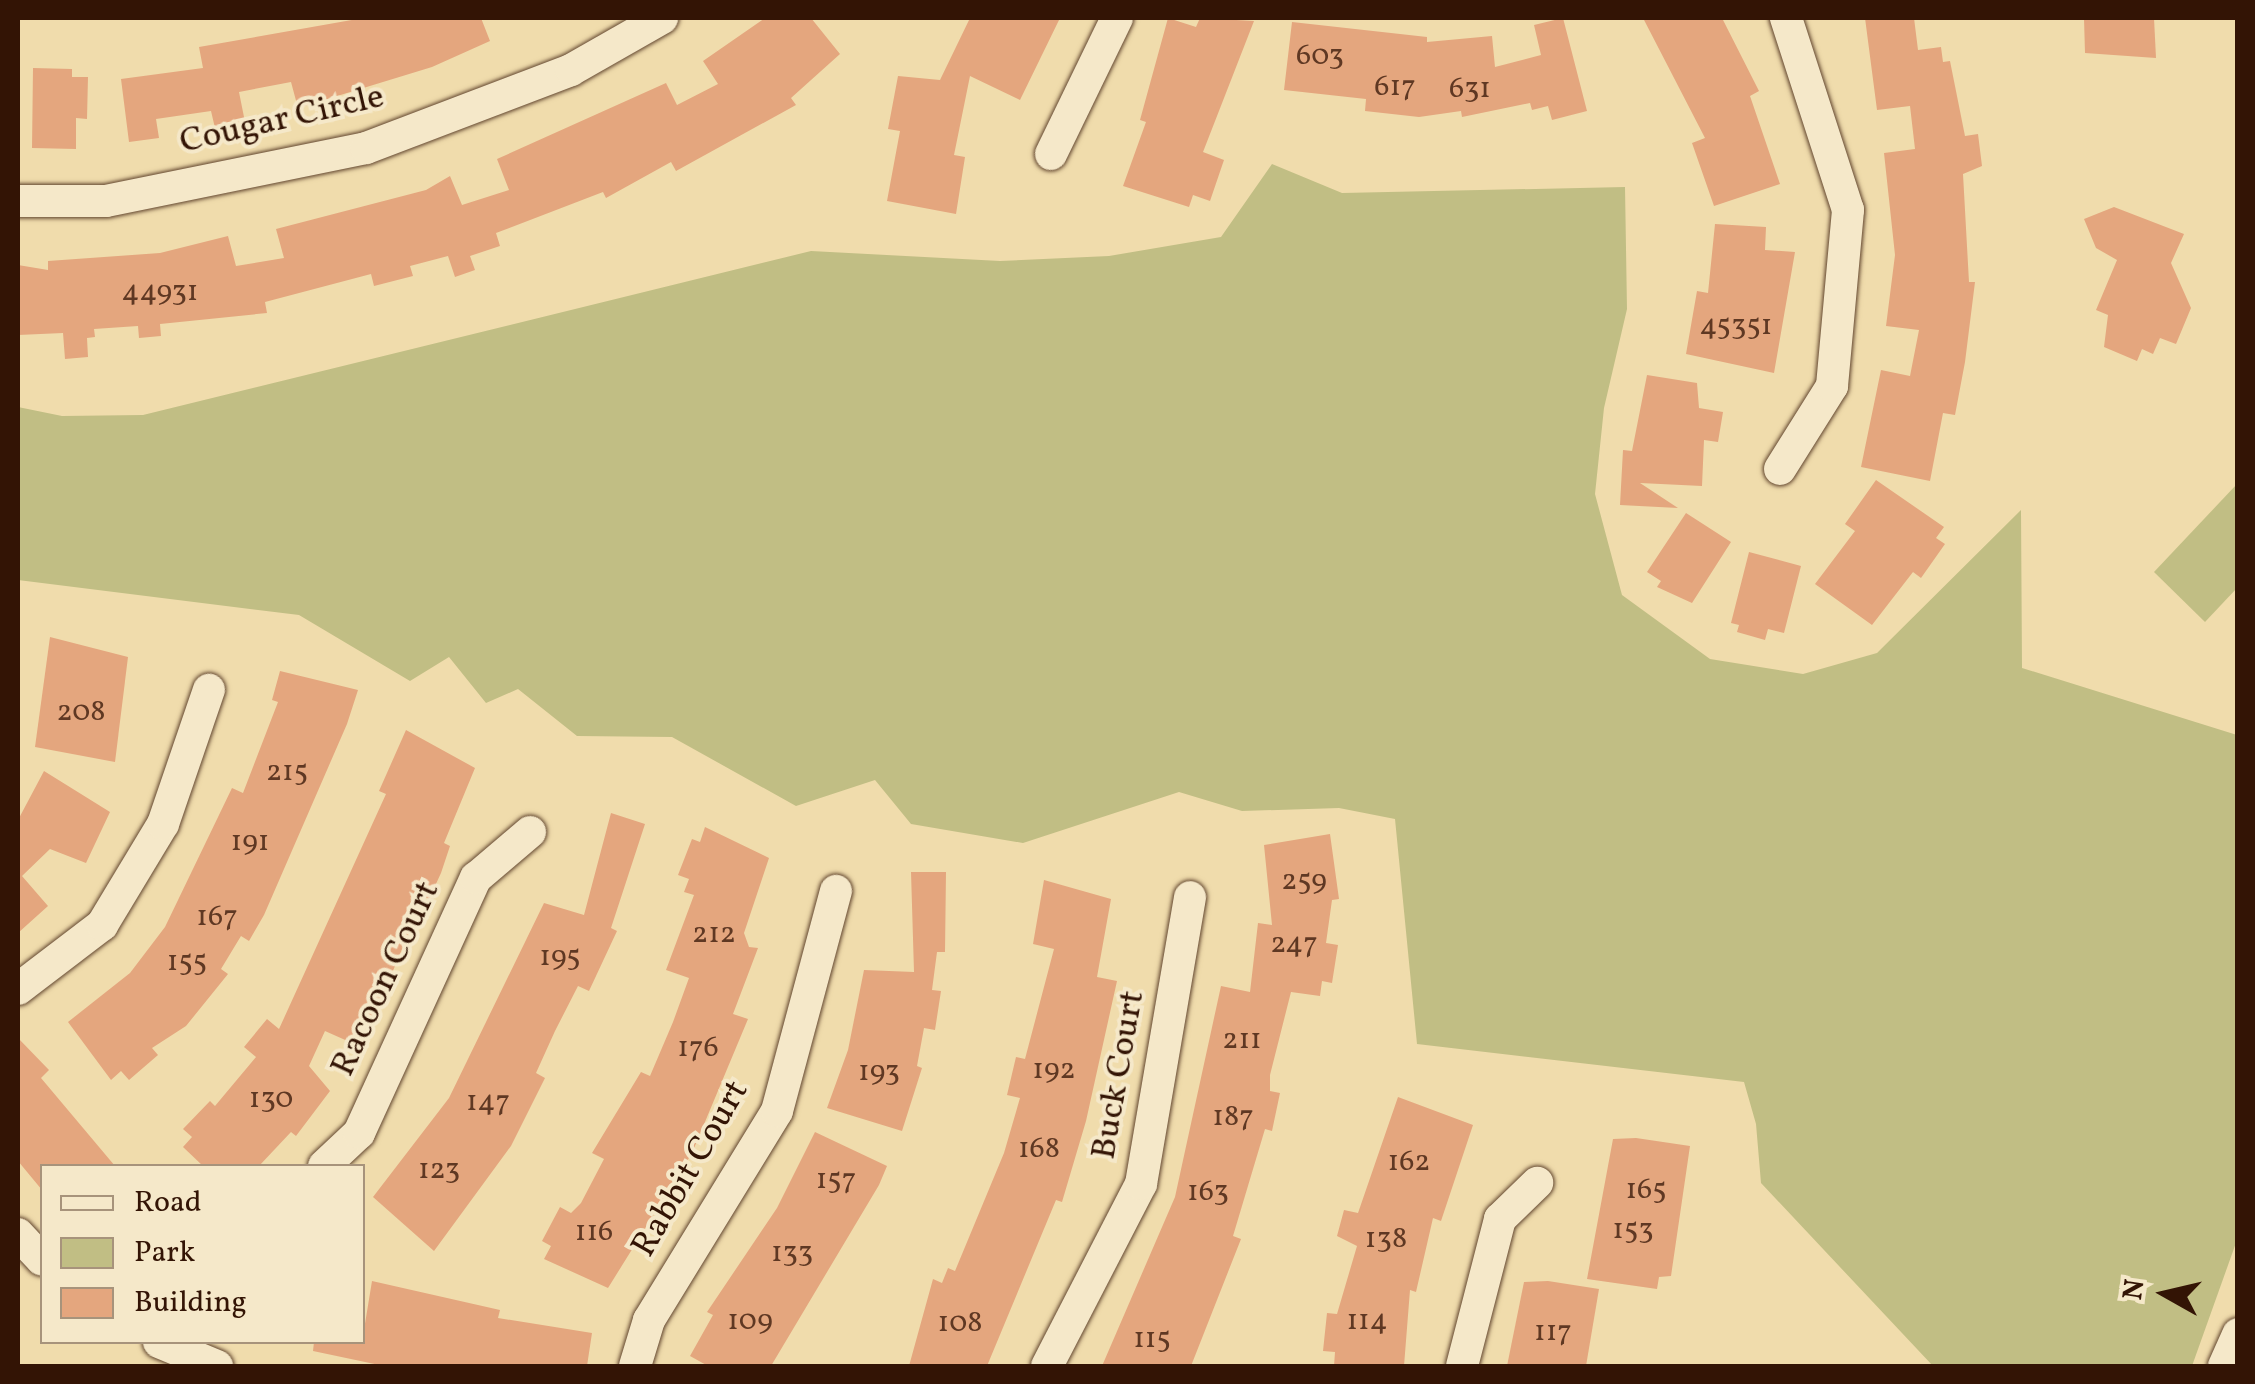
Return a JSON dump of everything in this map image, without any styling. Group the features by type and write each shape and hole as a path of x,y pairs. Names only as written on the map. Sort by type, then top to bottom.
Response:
{"street":[{"name":"Cougar Circle","path":"18,201 106,201 366,148 571,70 662,18"},
{"path":"1051,154 1117,18"},
{"path":"1780,470 1832,386 1848,210 1786,18"},
{"path":"18,989 102,925 163,824 210,690"},
{"name":"Racoon Court","path":"326,1164 359,1134 476,878 530,832"},
{"name":"Rabbit Court","path":"636,1366 649,1320 777,1111 836,890"},
{"name":"Buck Court","path":"1047,1366 1140,1184 1190,896"},
{"path":"1462,1366 1500,1219 1536,1183"},
{"path":"18,1234 40,1258"},
{"path":"2224,1366 2238,1334"},
{"path":"165,1344 204,1356"}],"green space":[{"path":"1272,164 1342,193 1625,187 1627,309 1604,408 1595,494 1622,595 1710,659 1803,674 1877,653 2021,510 2022,668 2237,735 2237,1240 2192,1366 1933,1366 1761,1183 1756,1124 1744,1082 1417,1044 1395,819 1339,808 1242,811 1179,792 1023,843 911,824 875,780 796,806 672,737 577,736 518,689 486,703 449,657 410,681 299,615 18,580 18,407 62,416 143,415 811,251 1000,261 1109,256 1221,237"},
{"path":"2237,484 2237,588 2205,622 2154,572"}],"building":[{"path":"363,18 481,18 490,41 432,67 298,108 291,82 239,92 245,122 215,128 211,111 156,119 159,138 129,142 121,79 203,68 199,47"},
{"path":"765,18 811,18 840,54 791,98 796,105 676,171 671,162 606,198 603,192 496,233 500,246 470,256 475,270 455,277 448,256 410,266 413,276 374,286 371,274 265,302 267,313 160,324 161,336 139,338 138,326 94,329 95,337 87,338 88,357 65,359 63,333 18,335 18,265 48,270 48,261 160,253 228,236 236,266 284,258 276,229 426,190 450,176 462,205 509,190 497,159 666,83 677,105 718,84 703,61"},
{"path":"970,18 1060,18 1020,100 970,76 954,155 965,157 956,214 887,201 900,131 888,129 898,76 940,80"},
{"path":"1168,18 1196,27 1200,18 1254,21 1203,152 1224,160 1210,201 1193,195 1189,207 1123,186 1146,122 1140,120"},
{"path":"1563,18 1587,111 1552,120 1548,106 1532,110 1530,103 1462,117 1461,111 1419,117 1365,111 1366,99 1284,90 1292,22 1427,37 1427,42 1492,36 1495,67 1541,55 1534,25"},
{"path":"1643,18 1722,18 1759,91 1750,96 1780,184 1714,206 1692,143 1705,138"},
{"path":"1865,18 1914,18 1918,50 1941,47 1943,62 1950,61 1965,136 1978,134 1982,166 1963,174 1969,282 1975,282 1965,362 1955,415 1943,413 1930,481 1861,467 1881,370 1910,376 1919,330 1886,326 1895,255 1884,153 1915,149 1910,106 1877,110"},
{"path":"2084,18 2154,18 2156,58 2085,53"},
{"path":"33,68 72,69 72,77 88,77 87,119 76,118 76,149 32,148"},
{"path":"2114,207 2184,234 2171,263 2191,308 2176,344 2160,338 2153,354 2142,349 2137,361 2104,347 2108,315 2096,310 2117,260 2096,248 2084,219"},
{"path":"1715,224 1766,227 1765,250 1795,252 1774,373 1686,354 1697,291 1708,293"},
{"path":"1647,375 1697,383 1699,408 1723,412 1718,442 1704,440 1702,486 1640,483 1678,508 1620,505 1623,450 1632,451"},
{"path":"1876,480 1944,527 1936,538 1945,544 1921,578 1913,572 1872,625 1815,584 1855,531 1845,524"},
{"path":"1686,513 1731,542 1692,603 1657,587 1661,581 1647,572"},
{"path":"1749,552 1801,566 1784,633 1768,629 1765,640 1737,632 1739,625 1731,623"},
{"path":"50,637 128,657 115,762 35,747"},
{"path":"280,671 358,690 347,724 264,915 249,941 241,936 221,969 228,974 186,1026 152,1048 158,1055 129,1080 121,1071 111,1080 68,1022 130,973 165,927 232,788 243,793 278,702 272,700"},
{"path":"406,730 475,768 444,843 450,846 441,873 429,899 424,897 361,1047 325,1031 309,1066 330,1091 296,1136 291,1132 261,1164 201,1164 183,1147 192,1137 183,1129 210,1101 215,1106 256,1057 244,1047 267,1019 279,1029 386,794 379,791"},
{"path":"44,771 110,812 86,863 50,849 22,876 48,906 18,933 18,820"},
{"path":"611,813 645,824 611,928 617,931 589,991 578,986 555,1031 536,1073 545,1078 511,1146 434,1251 373,1197 449,1098 544,903 584,915"},
{"path":"705,827 769,858 744,933 749,947 758,948 733,1014 748,1019 692,1153 608,1288 544,1259 551,1246 542,1241 560,1207 571,1213 581,1203 604,1159 592,1153 641,1072 650,1076 673,1022 689,978 666,970 694,895 684,892 689,879 678,875 692,839 700,842"},
{"path":"1330,834 1339,899 1332,900 1326,943 1338,945 1332,983 1322,981 1320,996 1291,992 1270,1075 1270,1091 1280,1093 1272,1131 1265,1129 1233,1236 1241,1239 1191,1366 1102,1366 1175,1197 1221,986 1250,992 1258,923 1272,925 1264,845"},
{"path":"911,872 946,872 945,952 937,952 932,990 941,991 935,1030 924,1028 917,1066 922,1068 902,1131 827,1108 848,1050 864,970 914,972"},
{"path":"1044,880 1111,899 1097,977 1117,981 1086,1121 1062,1202 1056,1200 987,1366 909,1366 933,1279 942,1283 948,1268 955,1271 1004,1153 1020,1098 1007,1095 1016,1057 1025,1059 1054,949 1033,944"},
{"path":"18,1038 49,1070 41,1078 113,1164 40,1164 40,1188 18,1161"},
{"path":"1398,1097 1473,1125 1441,1221 1433,1218 1416,1292 1410,1290 1404,1366 1334,1366 1335,1352 1323,1351 1327,1313 1337,1314 1357,1246 1337,1236 1344,1210 1358,1213"},
{"path":"815,1132 887,1166 879,1185 771,1366 708,1366 690,1356 713,1315 707,1312 777,1208"},
{"path":"1636,1138 1690,1146 1671,1276 1659,1277 1657,1289 1587,1279 1613,1139"},
{"path":"372,1281 500,1310 498,1318 592,1333 587,1366 384,1366 313,1351 314,1344 365,1344"},
{"path":"1548,1281 1599,1289 1586,1366 1507,1366 1524,1282"}]}
